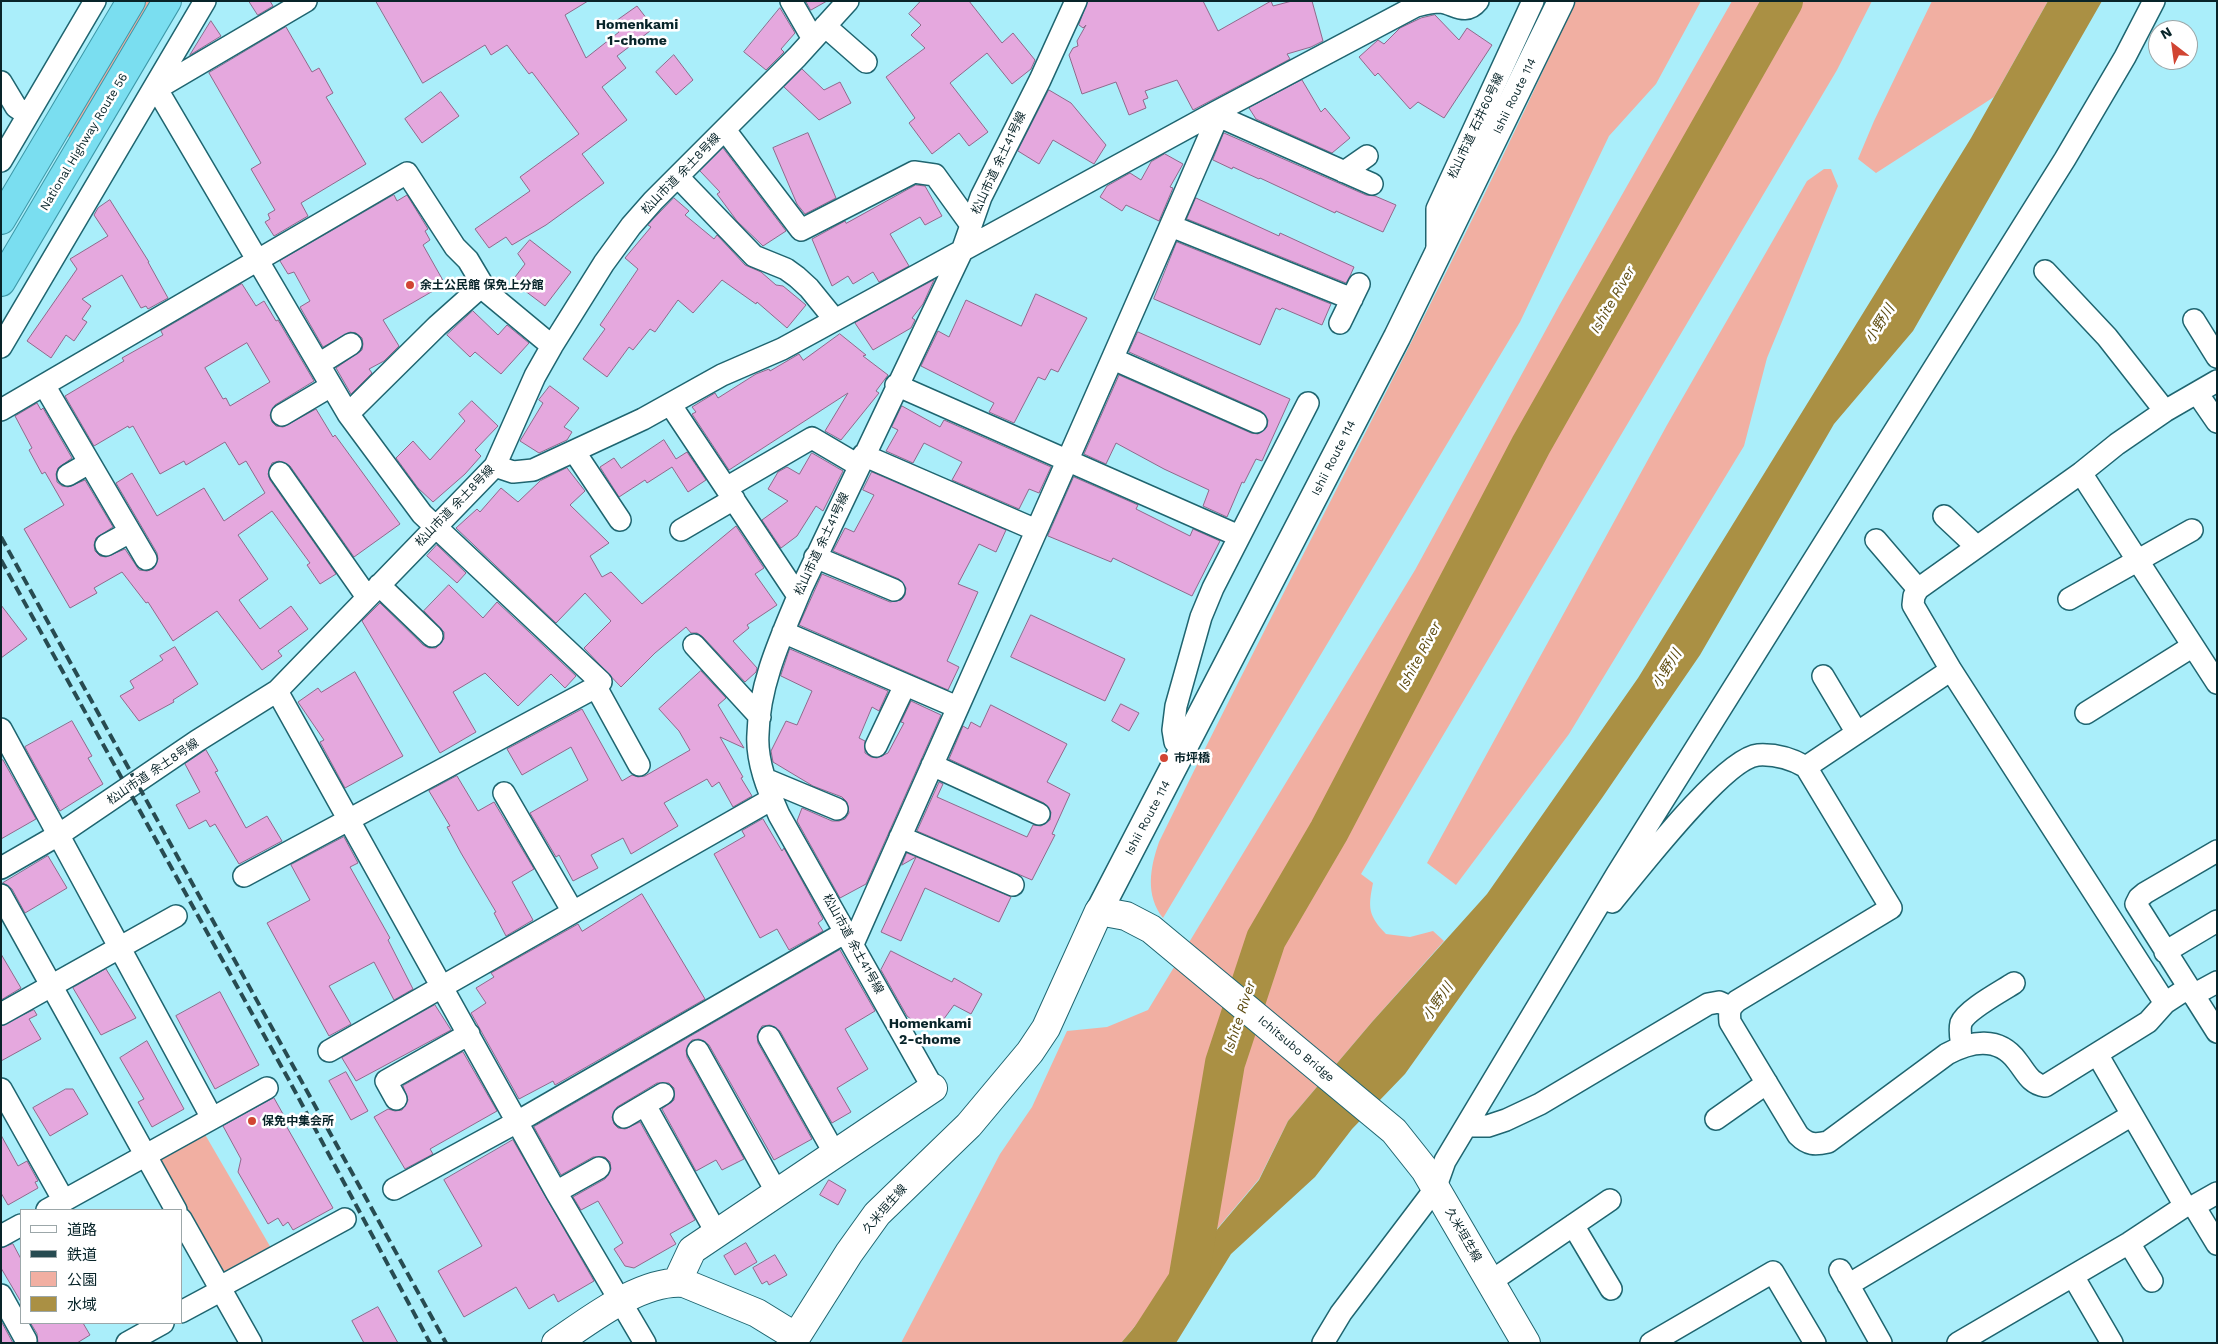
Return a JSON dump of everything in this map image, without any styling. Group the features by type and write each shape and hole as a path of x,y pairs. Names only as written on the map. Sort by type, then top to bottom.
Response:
{"highway":[{"path":"1,220 131,1"},
{"name":"National Highway Route 56","path":"1,282 167,1"}],"main road":[{"name":"Ichitsubo Bridge","path":"1099,911 1126,916 1151,929 1394,1131"},
{"name":"久米垣生線","path":"676,1282 684,1283 757,1312 795,1340 849,1253 877,1214 969,1125 1030,1052 1046,1028 1099,911"},
{"path":"556,1343 620,1302 659,1285 676,1282 692,1250 934,1088"},
{"name":"久米垣生線","path":"1394,1131 1425,1170 1526,1343"}],"street":[{"path":"1,161 95,1"},
{"path":"2,349 205,1"},
{"path":"156,87 306,1"},
{"path":"791,1 819,33 866,62"},
{"name":"松山市道 余土8号線","path":"1,868 60,834 197,741 277,691 495,466 535,376 599,271 626,234 678,176 725,130 848,1"},
{"name":"松山市道 余土41号線","path":"934,1088 768,789 758,743 763,693 783,632 798,596 896,385 962,251 981,197 1040,80 1076,1"},
{"path":"495,466 513,472 533,470 574,452 670,404 722,375 782,349 1416,6 1427,2 1443,2 1456,8 1466,8 1478,1"},
{"name":"松山市道 石井60号線","path":"1437,255 1437,209 1533,1"},
{"name":"Ishii Route 114","path":"1099,911 1437,255 1561,1"},
{"path":"1323,1343 1341,1313 1435,1188 1445,1161 1622,866 2065,159 2125,57 2154,1"},
{"path":"1,82 16,107 28,115"},
{"path":"156,87 348,414 409,497 436,527 601,682 596,687 244,876"},
{"path":"1217,114 1372,184"},
{"path":"394,1189 850,938 900,837 1066,460 1113,359 1217,114"},
{"path":"725,130 801,230 914,172 935,175 971,225"},
{"path":"1344,172 1367,156"},
{"path":"1,410 407,173 455,246 468,260 487,292 552,346"},
{"path":"678,176 754,256 786,269 797,277 809,288 835,320"},
{"path":"1171,226 1356,291 1340,323"},
{"path":"2045,270 2107,337 2165,412"},
{"path":"348,414 437,326 483,285"},
{"path":"2194,320 2217,358"},
{"path":"318,364 352,344"},
{"path":"1113,359 1246,411"},
{"path":"2165,1003 1951,670 1913,605 1914,596 1918,589 2081,473 2117,444 2217,381"},
{"path":"44,385 146,559"},
{"path":"896,385 1239,536"},
{"path":"282,414 331,386"},
{"path":"2196,393 2217,422"},
{"path":"1183,751 1175,742 1173,730 1176,706 1201,617 1213,588 1308,403"},
{"path":"670,404 798,596"},
{"path":"681,530 812,438 861,460 1036,530"},
{"path":"574,452 620,520"},
{"path":"68,475 89,464"},
{"path":"280,473 373,591 432,636"},
{"path":"2081,473 2217,683"},
{"path":"1944,516 1977,547"},
{"path":"2069,599 2192,530"},
{"path":"106,546 130,532"},
{"path":"1876,540 1918,589"},
{"path":"816,557 894,590"},
{"path":"783,632 957,707"},
{"path":"694,646 760,717"},
{"path":"2086,713 2192,646"},
{"path":"1806,767 1951,670"},
{"path":"1823,676 1858,732"},
{"path":"876,746 905,685"},
{"path":"596,687 639,765"},
{"path":"277,691 556,1192 645,1343"},
{"path":"1,729 60,834 212,1118"},
{"path":"1588,924 1611,903 1659,845 1717,781 1738,764 1757,755 1794,760 1806,767 1891,908 1737,1001 1730,1007 1730,1022 1798,1135 1805,1142 1816,1145 1828,1142 1947,1054 1962,1046 1976,1043 1991,1043 2005,1048 2016,1059 2030,1080 2045,1086 2148,1022 2165,1003 2217,982"},
{"path":"932,765 1039,814"},
{"path":"329,1051 573,912 768,789 837,809"},
{"path":"504,793 573,912"},
{"path":"900,837 1013,885"},
{"path":"2217,851 2139,898 2136,904 2139,912 2217,1032"},
{"path":"1,895 175,1209"},
{"path":"1,1014 176,916"},
{"path":"2165,952 2217,921"},
{"path":"1962,1046 1960,1031 1962,1021 1969,1013 2014,983"},
{"path":"1466,1126 1488,1126 1540,1104 1708,1004 1719,1002 1730,1007"},
{"path":"396,1099 386,1081 469,1034"},
{"path":"769,1037 835,1154"},
{"path":"698,1051 777,1193"},
{"path":"2097,1054 2132,1115 2190,1206 2217,1244"},
{"path":"1716,1118 1767,1083"},
{"path":"1,1088 56,1205 267,1088"},
{"path":"624,1117 664,1094"},
{"path":"645,1105 717,1234"},
{"path":"1881,1343 1844,1278 2132,1115"},
{"path":"556,1192 599,1168"},
{"path":"1958,1343 2190,1206 2217,1193"},
{"path":"1490,1282 1610,1200"},
{"path":"182,1311 345,1219"},
{"path":"182,1221 251,1343"},
{"path":"1573,1225 1611,1289"},
{"path":"2129,1243 2152,1281"},
{"path":"1651,1343 1773,1272 1815,1343"},
{"path":"2073,1276 2112,1343"},
{"path":"1,1294 26,1340"},
{"path":"1339,1343 1341,1313"},
{"path":"127,1343 161,1324"}],"green space":[{"path":"146,1 153,1 71,139 67,135 69,131"},
{"path":"1575,1 1701,1 1656,84 1609,136 1520,322 1163,918 1157,909 1151,891 1153,862 1159,842 1475,213"},
{"path":"1732,1 1872,1 1837,70 1361,874 1373,883 1370,899 1371,911 1376,922 1386,934 1410,937 1433,931 1444,941 1288,1121 1259,1179 1121,1343 901,1343 1000,1154 1032,1107 1067,1031 1107,1027 1148,1010 1415,570 1560,304"},
{"path":"1932,1 2048,1 1994,97 1876,173 1858,159 1874,121"},
{"path":"1824,169 1831,169 1838,186 1767,358 1744,446 1569,734 1456,885 1427,863 1667,425 1807,181"},
{"path":"203,1131 271,1248 225,1274 158,1157"}],"water":[{"name":"小野川","path":"2048,1 2102,1 1913,331 1834,424 1700,655 1602,798 1405,1074 1352,1129 1315,1177 1231,1254 1176,1343 1121,1343 1259,1180 1288,1121 1372,1022 1487,894 1638,678 1971,138"}],"building":[{"path":"249,1 270,1 273,6 258,15"},
{"path":"376,1 588,1 565,15 586,58 619,32 613,23 637,6 654,28 617,56 626,68 602,87 627,120 582,154 604,183 546,225 512,245 506,237 489,248 475,229 530,191 520,177 579,134 532,72 529,74 507,45 491,55 485,45 423,83"},
{"path":"806,1 827,1 811,10"},
{"path":"921,1 969,1 1002,43 1013,33 1035,60 1031,69 1012,84 987,53 950,83 988,132 969,146 959,133 932,154 909,123 915,118 886,77 925,48 911,35 921,25 909,14"},
{"path":"1088,1 1203,1 1218,31 1271,1 1273,6 1292,1 1312,1 1323,41 1311,47 1287,54 1290,59 1193,110 1177,80 1145,91 1148,98 1143,100 1146,108 1129,115 1116,82 1082,94 1069,55 1073,48 1078,46 1077,41 1086,25 1083,28 1079,25"},
{"path":"780,8 795,33 781,49 784,52 766,70 744,52"},
{"path":"1435,15 1459,40 1467,28 1492,45 1444,118 1418,102 1410,109 1378,73 1375,76 1359,57 1378,40 1384,44 1400,28 1421,18"},
{"path":"211,21 221,36 190,55"},
{"path":"286,27 312,72 319,68 333,93 326,97 366,164 301,203 308,216 274,236 265,222 270,219 268,214 275,210 251,169 261,163 209,73"},
{"path":"674,55 693,80 676,95 656,72"},
{"path":"802,69 824,90 840,82 851,103 819,120 784,87"},
{"path":"1302,80 1321,112 1325,108 1350,138 1332,153 1256,119 1249,108"},
{"path":"1049,90 1071,103 1106,145 1094,164 1053,140 1039,164 1018,151"},
{"path":"441,92 459,116 422,143 405,119"},
{"path":"808,133 836,198 805,214 797,204 773,148"},
{"path":"1224,133 1366,195 1375,196 1396,205 1383,232 1336,211 1335,213 1260,178 1233,167 1232,169 1213,160"},
{"path":"723,148 786,231 763,246 737,221 717,194 720,192 700,171"},
{"path":"1165,154 1183,164 1170,187 1173,188 1159,221 1126,205 1122,211 1100,197 1107,186 1130,173 1141,180 1151,162"},
{"path":"916,185 925,186 942,216 925,225 920,217 890,234 909,266 879,282 873,272 853,284 848,276 832,286 812,239"},
{"path":"394,195 397,201 407,195 428,229 425,231 430,240 423,245 445,284 383,320 399,346 384,361 369,369 372,373 351,394 336,368 362,350 362,338 356,333 350,332 323,347 300,307 310,301 294,272 288,274 280,261"},
{"path":"674,198 689,211 685,215 714,239 717,235 745,265 761,272 776,285 783,286 806,305 787,328 757,302 756,304 722,280 693,313 678,300 655,332 650,329 633,350 629,347 607,377 583,359 605,329 600,325 638,269 625,258 651,227 648,225"},
{"path":"1196,198 1279,236 1280,233 1354,267 1350,276 1346,283 1187,219"},
{"path":"110,200 149,262 168,298 148,309 146,306 141,308 122,275 82,299 91,306 82,319 87,322 74,341 66,335 51,358 27,341 77,269 70,259 108,236 94,215 98,208"},
{"path":"530,240 571,272 545,306 512,281 525,264 518,254"},
{"path":"1177,242 1331,304 1322,325 1282,308 1280,310 1276,308 1260,345 1154,299"},
{"path":"934,280 923,304 912,318 915,320 911,328 873,350 855,323"},
{"path":"242,284 256,306 264,301 276,321 278,320 314,381 275,405 270,415 272,422 276,426 283,427 316,409 333,437 335,435 400,524 354,557 290,466 279,461 272,463 268,474 270,480 336,574 320,584 307,565 310,563 272,511 238,535 268,579 239,600 260,629 291,606 308,629 278,651 282,656 262,670 217,611 173,641 148,602 146,603 122,572 94,588 97,593 70,608 24,529 64,505 45,472 42,474 29,450 32,448 15,416 37,403 41,410 43,408 72,458 58,468 56,474 57,482 62,486 68,487 85,480 113,527 96,538 95,551 100,556 106,557 125,549 139,570 147,571 153,569 158,559 157,553 116,483 132,473 157,516 204,488 224,521 265,493 246,461 239,465 225,442 186,465 184,461 160,474 133,426 129,428 128,426 94,446 65,396 124,361 122,358 163,335 161,331","holes":["247,343 270,382 230,406 226,398 223,399 205,368"]},
{"path":"1036,294 1087,318 1058,372 1051,369 1045,380 1038,377 1014,423 989,412 994,403 921,366 938,331 949,337 966,300 1021,326"},
{"path":"473,311 498,335 507,325 529,343 501,374 475,352 470,357 447,335"},
{"path":"1138,332 1290,399 1262,461 1256,459 1244,483 1242,482 1227,517 1203,506 1209,490 1164,469 1116,443 1106,464 1084,454 1119,375 1251,433 1258,434 1267,427 1268,420 1261,411 1129,352"},
{"path":"840,334 866,355 863,356 888,375 876,391 879,393 841,440 825,431 848,393 729,470 692,414 696,412 692,407 715,393 718,398 756,374 769,369 770,371 799,354 803,360"},
{"path":"550,386 579,408 564,427 572,432 567,440 539,453 520,441 543,403 539,400"},
{"path":"472,401 498,426 475,450 481,456 465,474 433,502 418,488 396,458 413,441 430,460 465,421 459,414"},
{"path":"902,406 940,427 944,420 1051,467 1039,493 1029,489 1019,509 952,480 962,462 924,443 913,463 886,451 898,430 892,427"},
{"path":"664,440 676,459 687,452 706,480 688,492 672,467 647,483 645,480 619,497 600,467 614,458 621,468"},
{"path":"812,453 843,471 823,511 816,506 797,536 781,548 762,520 788,501 768,489 778,472 787,467 799,474"},
{"path":"567,468 585,491 570,505 609,543 590,556 602,577 611,572 642,604 736,526 764,568 755,574 777,605 747,625 749,628 733,641 757,668 756,672 745,682 703,637 697,633 691,633 686,627 655,653 621,687 584,648 611,621 585,593 556,623 456,528 477,509 480,512 501,488 518,502 540,481"},
{"path":"872,472 1006,530 996,552 979,544 958,584 978,592 947,661 959,667 948,690 799,625 822,574 890,602 901,600 905,595 906,588 899,579 833,551 845,528 854,532 874,495 863,490"},
{"path":"1074,477 1138,505 1136,509 1190,536 1193,529 1220,541 1192,596 1113,558 1111,562 1048,536"},
{"path":"437,545 466,573 457,583 427,556"},
{"path":"449,585 483,618 497,602 576,676 565,688 551,674 518,706 485,673 453,692 476,732 440,753 362,621 380,603 423,645 429,648 436,648 444,639 444,632 424,611"},
{"path":"1,605 27,639 1,658"},
{"path":"1031,615 1125,659 1105,701 1011,657"},
{"path":"175,647 198,684 173,700 174,702 139,721 120,696 134,688 130,681 163,660 160,656"},
{"path":"790,649 888,691 879,711 872,707 859,738 865,741 865,753 871,757 877,758 888,753 904,723 901,722 911,701 941,715 866,884 840,898 797,821 802,808 832,821 845,819 849,813 847,802 842,797 813,786 773,762 771,751 786,721 797,725 812,691 781,676"},
{"path":"701,671 726,698 718,705 744,748 720,737 752,796 733,807 719,782 712,787 707,779 664,803 678,826 631,854 623,838 591,855 598,868 573,881 559,855 556,857 530,813 588,780 571,747 522,775 507,749 582,709 622,781 632,775 638,777 645,776 690,750 679,731 659,709"},
{"path":"355,672 403,756 345,788 320,742 324,740 298,702 318,688 321,692"},
{"path":"1121,704 1139,713 1129,731 1112,721"},
{"path":"991,705 1067,744 1047,782 1070,794 1052,834 1055,835 1032,880 917,831 939,782 943,784 937,797 1027,837 1033,825 1041,826 1050,820 1051,812 1044,803 949,759 963,726 968,729 971,722 980,727"},
{"path":"72,721 92,756 88,758 103,784 60,811 25,747"},
{"path":"206,750 218,771 215,772 246,828 267,816 282,841 239,864 215,824 210,827 206,820 189,829 176,805 200,792 185,764"},
{"path":"3,760 36,819 1,839 1,761"},
{"path":"457,776 478,811 494,802 534,869 512,882 533,920 506,936 494,913 496,912 461,853 447,827 450,826 429,791"},
{"path":"763,819 782,851 784,848 823,919 818,923 823,931 789,950 777,929 760,938 714,854 745,836 742,831"},
{"path":"344,837 358,863 350,867 390,938 388,940 413,989 394,1000 374,962 329,986 351,1024 329,1036 267,923 310,900 291,865"},
{"path":"907,853 1011,897 999,922 925,888 901,941 881,932 916,857 902,865"},
{"path":"48,856 67,888 25,913 12,889 3,883"},
{"path":"642,894 705,999 555,1085 553,1081 519,1099 471,1013 486,1003 476,988 494,977 491,973 578,924 582,931"},
{"path":"840,950 875,1011 845,1029 868,1069 837,1088 851,1112 832,1123 780,1031 770,1025 762,1026 757,1036 758,1043 812,1139 774,1160 709,1045 699,1039 692,1040 686,1050 687,1057 744,1159 722,1170 716,1160 696,1171 662,1109 674,1100 674,1088 669,1083 657,1083 617,1107 612,1117 614,1124 618,1128 625,1129 640,1122 695,1220 670,1234 676,1244 634,1268 625,1266 614,1249 623,1243 598,1201 581,1210 573,1197 605,1179 611,1169 610,1162 605,1157 593,1157 561,1175 534,1127"},
{"path":"891,951 952,982 954,978 982,994 971,1014 954,1005 938,1027 929,1021 923,1029 907,1016 881,970"},
{"path":"1,954 21,988 1,1000"},
{"path":"106,969 136,1018 101,1035 73,988"},
{"path":"220,992 259,1065 215,1089 176,1016"},
{"path":"435,1005 451,1030 356,1081 342,1058"},
{"path":"34,1010 37,1015 29,1019 41,1039 1,1061 1,1026"},
{"path":"147,1041 184,1109 152,1127 138,1102 144,1099 120,1058"},
{"path":"463,1052 497,1111 430,1149 433,1154 405,1169 374,1117 388,1109 402,1110 408,1100 403,1086"},
{"path":"346,1072 368,1111 351,1120 329,1081"},
{"path":"66,1089 73,1089 88,1114 50,1136 33,1108"},
{"path":"274,1098 283,1114 280,1115 333,1208 293,1230 288,1222 283,1226 278,1218 268,1224 238,1172 241,1159 223,1126"},
{"path":"1,1135 18,1166 27,1161 38,1181 35,1182 38,1188 8,1205 1,1193"},
{"path":"513,1140 594,1281 558,1302 554,1294 529,1309 516,1287 464,1317 438,1271 482,1246 444,1180"},
{"path":"829,1180 846,1190 838,1205 820,1195"},
{"path":"746,1243 757,1262 735,1275 724,1256"},
{"path":"13,1244 20,1257 20,1300 1,1268 1,1248"},
{"path":"775,1255 787,1275 769,1285 767,1281 762,1284 753,1268"},
{"path":"378,1307 398,1343 364,1343 352,1321"},
{"path":"1,1321 13,1343 1,1343"},
{"path":"32,1324 84,1324 90,1335 77,1343 38,1343 37,1334"}],"waterway":[{"name":"Ishite River","path":"1148,1343 1188,1281 1225,1063 1266,939 1329,831 1531,445 1783,1"}],"railway":[{"path":"1,537 446,1343"},
{"path":"1,560 290,1082 430,1343"}],"place":[{"name":"余土公民館 保免上分館","path":"410,285"},
{"name":"市坪橋","path":"1164,758"},
{"name":"保免中集会所","path":"252,1121"}],"district":[{"name":"Homenkami 1-chome","path":"637,33"},
{"name":"Homenkami 2-chome","path":"930,1032"}]}
